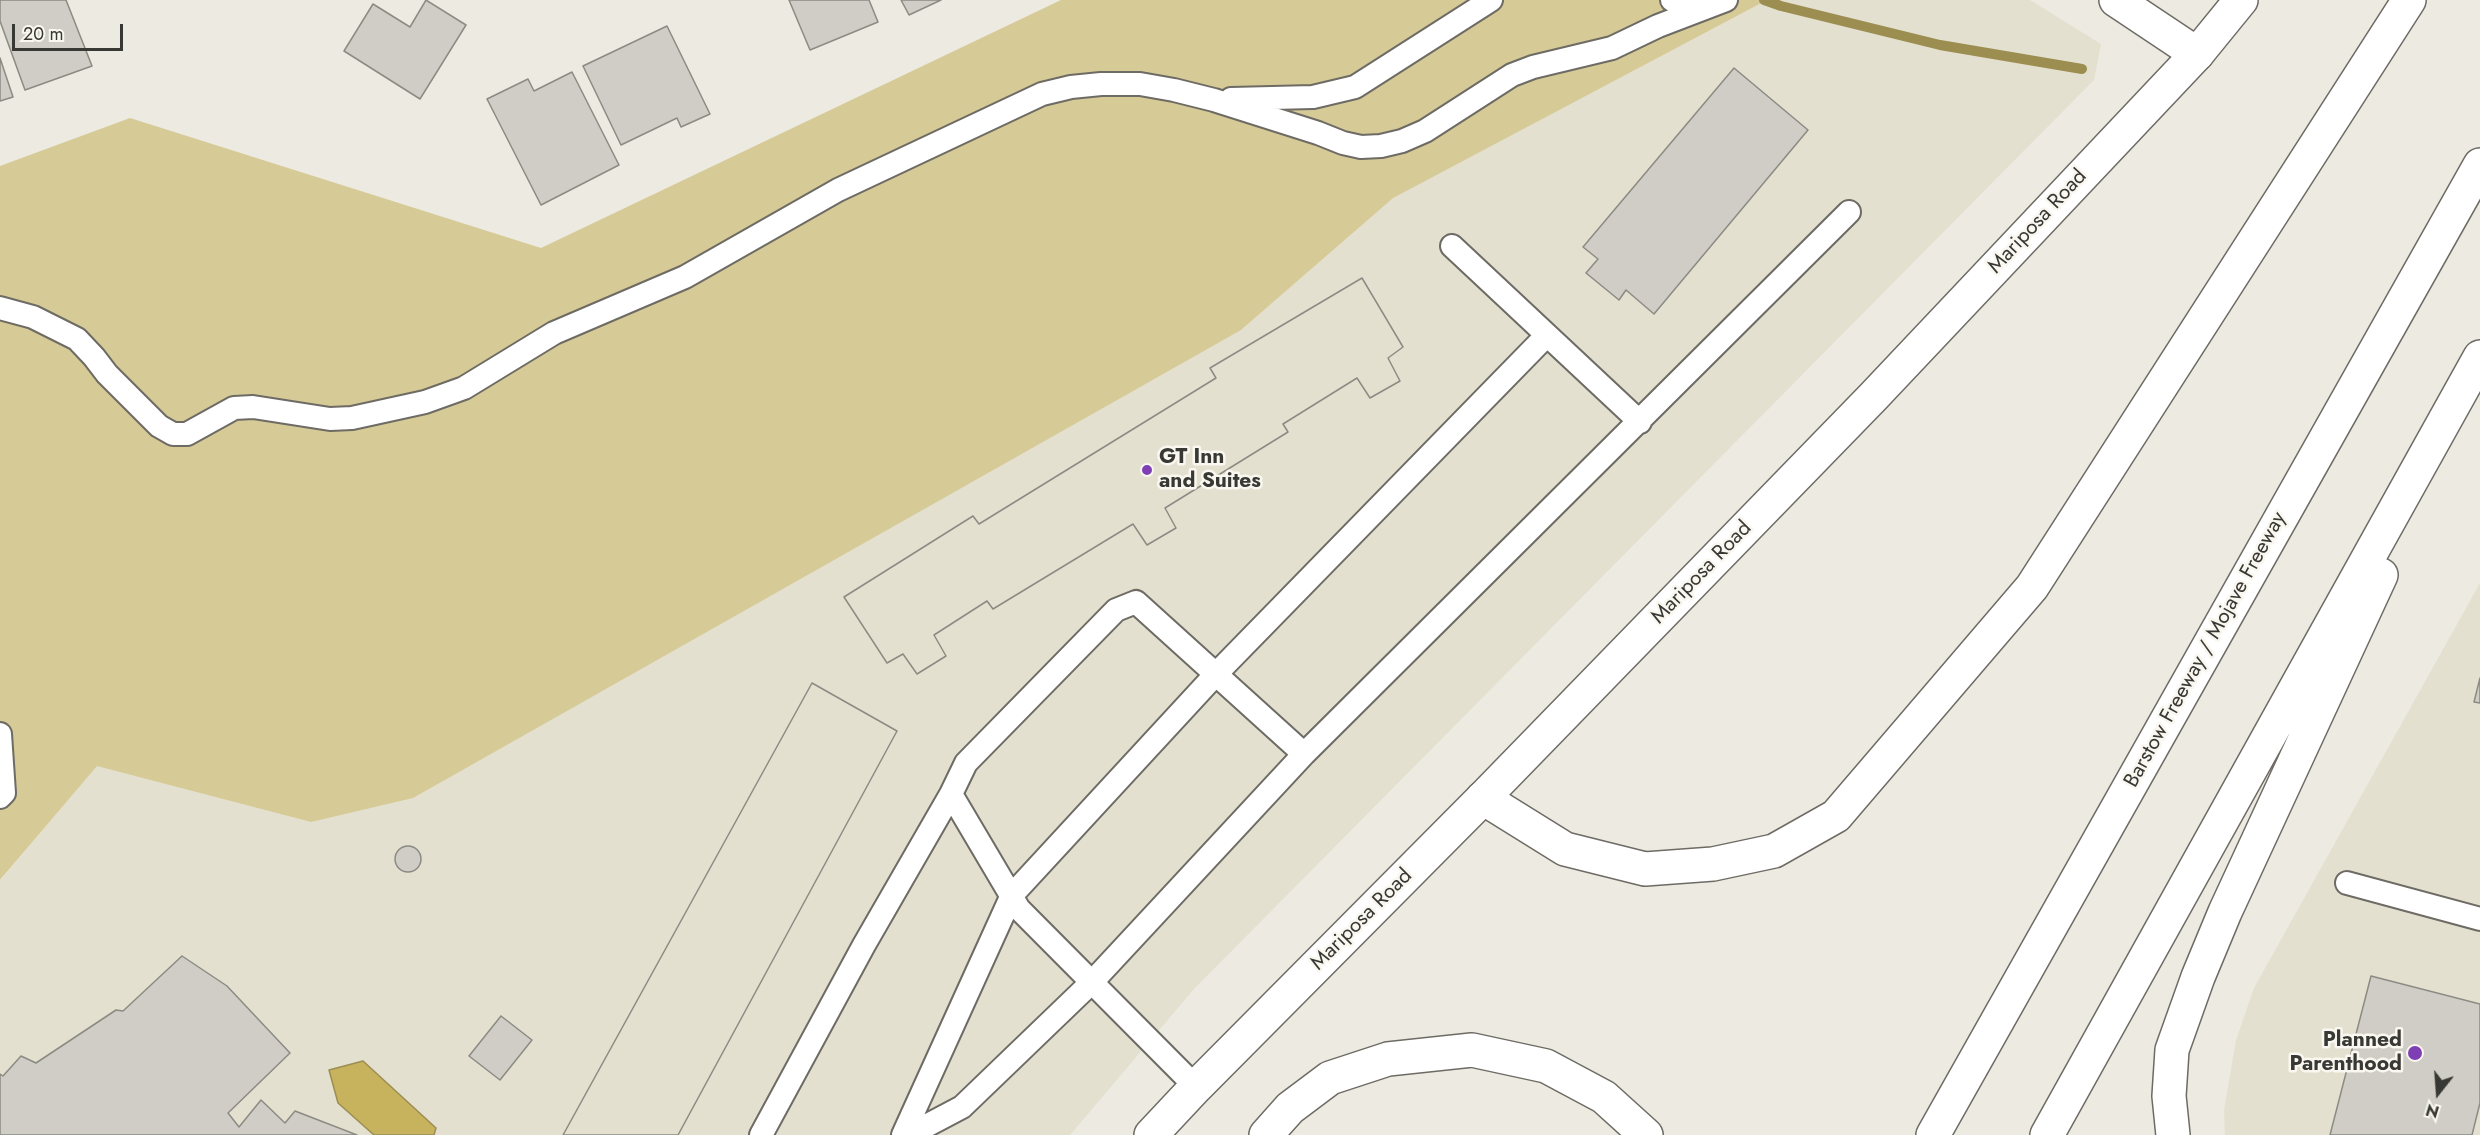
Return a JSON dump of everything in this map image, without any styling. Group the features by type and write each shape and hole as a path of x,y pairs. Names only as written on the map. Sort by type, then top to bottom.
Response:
{"main road":[{"path":"2116,0 2197,54"},
{"name":"Mariposa Road","path":"1151,1135 1873,397 2197,54 2241,0"},
{"path":"1483,798 1565,849 1645,869 1713,864 1774,851 1836,816 2032,587 2409,0"},
{"name":"Barstow Freeway / Mojave Freeway","path":"1933,1135 2480,165"},
{"path":"2047,1135 2480,360"},
{"path":"2173,1135 2169,1096 2172,1050 2198,976 2225,912 2480,360"},
{"path":"1266,1135 1290,1108 1330,1078 1388,1059 1472,1050 1546,1066 1604,1097 1646,1135"}],"lane":[{"path":"1214,100 1313,97 1355,87 1491,0"},
{"path":"1672,0 1719,3"},
{"path":"0,308 33,317 77,339 107,374 159,426 173,434 187,434 234,408 253,407 330,419 352,418 425,402 464,388 554,333 686,277 838,190 1042,94 1071,87 1140,84 1214,100 1343,143 1361,147 1381,146 1402,141 1425,131 1512,75 1533,67 1612,48 1658,26 1719,3"},
{"path":"909,1135 962,1107 1093,981 1304,754 1849,212"},
{"path":"1452,246 1640,422"},
{"path":"903,1135 1012,895 1216,674 1547,335"},
{"path":"761,1135 864,945 951,794 966,763 1116,610 1136,602 1304,754"},
{"path":"0,734 4,793 0,797"},
{"path":"951,794 1019,909 1196,1087"},
{"path":"2347,883 2480,919"}],"shaded area":[{"path":"1061,0 1767,0 1393,198 1241,330 413,798 311,822 97,766 0,880 0,166 130,118 541,248"},
{"path":"1767,0 2030,0 2101,44 2094,80 1194,989 1070,1135 0,1135 0,881 97,765 311,822 1241,330 1392,198"},
{"path":"2480,583 2480,1135 2225,1135 2224,1111 2236,1040 2254,988"},
{"path":"363,1061 436,1128 434,1135 374,1135 338,1103 329,1070"}],"building":[{"path":"0,0 66,0 92,66 25,90 0,21"},
{"path":"426,0 466,25 420,99 344,51 373,4 410,27"},
{"path":"789,0 869,0 878,22 810,50"},
{"path":"901,0 941,0 909,15"},
{"path":"667,26 710,114 681,127 677,118 621,145 583,66"},
{"path":"0,58 13,97 0,101"},
{"path":"1734,68 1808,130 1654,314 1626,290 1619,300 1586,273 1598,259 1583,247"},
{"path":"572,72 619,165 541,205 487,99 528,79 534,91"},
{"name":"GT Inn and Suites","path":"1362,278 1403,347 1388,358 1400,381 1370,398 1357,378 1283,424 1288,432 1165,508 1176,528 1147,545 1133,524 993,609 987,601 934,635 946,656 917,674 903,654 887,663 844,597 973,516 979,524 1216,378 1210,368"},
{"name":"GT Inn and Suites","path":"1362,278 1403,347 1388,358 1400,381 1370,398 1357,378 1283,424 1288,432 1165,508 1176,528 1147,545 1133,524 993,609 987,601 934,635 946,656 917,674 903,654 887,663 844,597 973,516 979,524 1216,378 1210,368"},
{"path":"2480,678 2480,703 2474,702"},
{"path":"812,683 897,731 678,1135 563,1135"},
{"path":"812,683 897,731 678,1135 563,1135"},
{"path":"408,846 417,850 421,859 417,868 408,872 399,868 395,859 399,850"},
{"path":"182,956 227,986 290,1053 228,1113 239,1127 261,1100 285,1123 295,1111 357,1135 0,1135 0,1074 3,1076 21,1056 36,1063 116,1010 123,1011"},
{"name":"Planned Parenthood","path":"2371,976 2480,1004 2480,1103 2472,1135 2330,1135"},
{"path":"501,1016 532,1040 500,1080 469,1056"}],"waterway":[{"path":"1764,0 1940,45 2082,69"}],"place":[{"name":"GT Inn and Suites","path":"1147,470"},
{"name":"Planned Parenthood","path":"2415,1053"}]}
